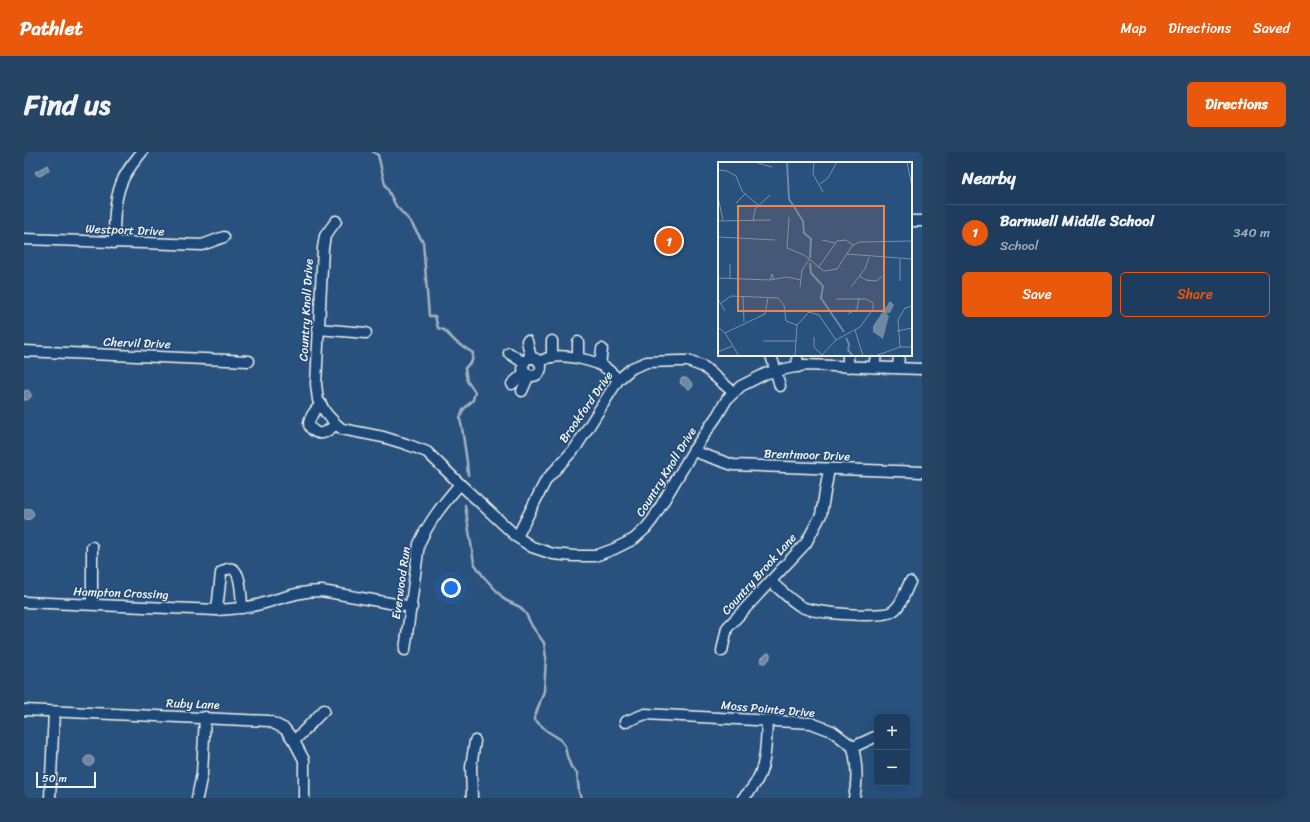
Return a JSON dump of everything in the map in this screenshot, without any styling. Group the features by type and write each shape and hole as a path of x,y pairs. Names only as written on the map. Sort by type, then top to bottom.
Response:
{"street":[{"path":"114,243 114,221 121,182 142,152"},
{"name":"Country Knoll Drive","path":"336,221 325,236 318,329 316,384 318,400 326,414 342,429 383,437 427,452 517,537 532,547 553,554 595,556 634,539 653,519 726,399 741,386 767,373 804,365 922,369"},
{"path":"912,221 922,222"},
{"name":"Westport Drive","path":"24,239 202,245 224,237"},
{"path":"318,329 366,334"},
{"path":"522,390 530,366 526,341"},
{"path":"552,341 552,357"},
{"path":"578,342 578,358"},
{"path":"600,365 602,349"},
{"name":"Chervil Drive","path":"24,351 249,361"},
{"path":"509,353 530,366"},
{"path":"771,356 780,386"},
{"path":"798,356 798,367"},
{"path":"822,356 823,366"},
{"path":"848,356 848,367"},
{"path":"874,367 876,356"},
{"path":"898,368 899,356"},
{"path":"512,384 530,366 552,357 578,358 595,363 607,369 618,380"},
{"name":"Brookford Drive","path":"517,537 546,480 576,447 618,380 632,368 647,362 679,360 688,361 704,367 733,392"},
{"path":"321,404 313,413 309,421 311,430 317,434 324,434 336,424"},
{"name":"Brentmoor Drive","path":"693,451 732,465 922,472"},
{"name":"Country Brook Lane","path":"722,651 726,628 771,582 806,543 821,515 829,469"},
{"name":"Everwood Run","path":"405,650 412,607 419,544 424,532 438,510 460,484"},
{"path":"92,547 92,604"},
{"path":"218,610 221,573 232,569 235,570 239,576 242,608"},
{"path":"771,582 802,607 810,610 824,613 877,615 892,612 900,604 910,582"},
{"name":"Hampton Crossing","path":"24,602 218,610 242,608 261,604 294,593 309,591 334,593 412,607"},
{"name":"Ruby Lane","path":"24,710 269,721 285,729 294,740 304,760 304,798"},
{"path":"294,740 324,710"},
{"path":"50,798 54,712"},
{"name":"Moss Pointe Drive","path":"625,722 645,714 811,723 832,731 853,747"},
{"path":"198,798 202,774 205,717"},
{"path":"743,798 762,770 765,757 767,720"},
{"path":"854,798 857,786 853,747 874,737"},
{"path":"472,798 471,767 475,741"}],"water":[{"path":"47,165 49,169 48,171 40,176 37,175 35,172"},
{"path":"682,378 686,378 692,383 693,386 688,389 681,384 680,381"},
{"path":"28,390 31,397 24,400 24,391"},
{"path":"26,509 30,509 32,510 32,518 26,519 23,516 23,512"},
{"path":"768,653 770,654 770,658 766,663 761,662 761,659"},
{"path":"89,756 94,761 89,766 84,761"}],"waterway":[{"path":"373,152 378,155 385,184 396,206 410,221 423,242 429,316 435,316 438,328 444,330 456,342 473,353 472,361 465,368 467,381 475,392 473,400 463,410 460,419 468,475"},
{"path":"465,505 474,563 483,576 505,600 520,607 544,643 546,658 544,691 534,719 547,731 560,739 565,746 571,767 577,773 581,798"}],"place":[{"name":"Barnwell Middle School","path":"669,241"}]}
